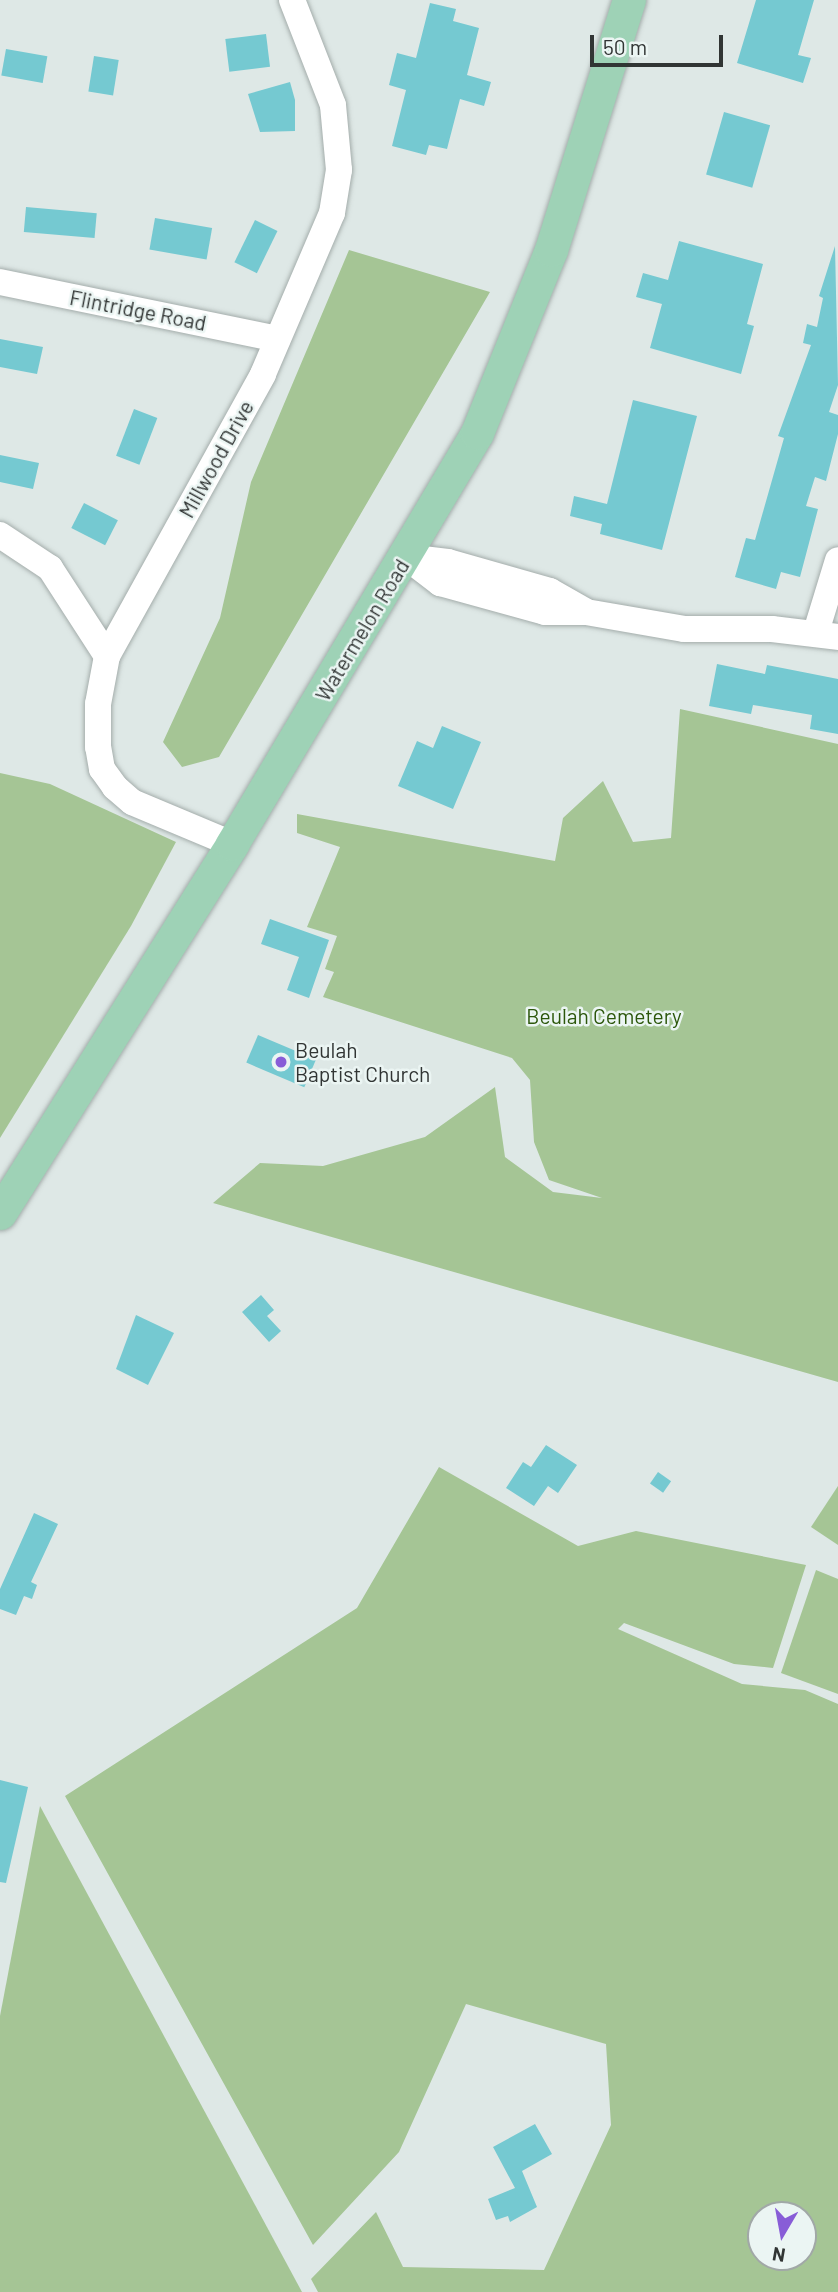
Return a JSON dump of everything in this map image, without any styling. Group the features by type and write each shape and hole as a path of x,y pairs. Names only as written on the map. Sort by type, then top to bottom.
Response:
{"main road":[{"name":"Watermelon Road","path":"0,1213 232,844 477,433 547,261 629,0"}],"street":[{"name":"Millwood Drive","path":"232,844 132,802 115,788 103,769 98,747 98,704 107,656 253,393 324,233 339,170 333,105 292,0"},
{"name":"Flintridge Road","path":"0,282 277,339"},
{"path":"0,535 50,568 107,656"},
{"path":"406,556 448,562 550,591 586,612 684,629 827,635 838,560"}],"green space":[{"path":"349,250 490,292 219,757 182,767 163,742 220,618 251,482"},
{"name":"Beulah Cemetery","path":"680,709 838,744 838,1382 213,1203 260,1163 323,1166 425,1137 495,1087 505,1157 553,1192 602,1198 549,1180 534,1142 530,1080 512,1058 323,997 334,972 325,969 337,936 307,927 340,847 297,833 297,814 555,861 563,818 603,781 633,842 671,838"},
{"path":"0,773 50,784 176,842 131,926 0,1138"},
{"path":"439,1467 578,1546 636,1531 806,1565 773,1668 734,1664 624,1623 618,1629 742,1684 805,1690 838,1704 838,2292 318,2292 311,2279 376,2212 403,2267 544,2270 611,2125 606,2044 466,2004 399,2152 313,2245 65,1796 357,1608"},
{"path":"838,1486 838,1545 811,1527"},
{"path":"816,1570 838,1579 838,1694 781,1673"},
{"path":"40,1806 302,2292 0,2292 0,2016"}],"building":[{"path":"756,0 814,0 798,55 811,58 803,83 737,63"},
{"path":"430,3 456,9 453,21 479,28 467,75 491,82 484,106 460,99 447,149 429,145 426,155 392,146 406,90 389,85 397,53 416,58"},
{"path":"266,34 270,67 229,72 225,39"},
{"path":"6,49 47,56 43,83 1,76"},
{"path":"94,56 119,60 113,95 88,92"},
{"path":"290,82 295,100 295,131 260,132 248,94"},
{"path":"724,112 770,125 752,188 706,174"},
{"path":"26,207 97,213 95,238 24,232"},
{"path":"155,218 212,228 207,260 149,250"},
{"path":"255,220 277,231 257,273 234,262"},
{"path":"679,241 763,264 747,324 754,326 741,374 650,348 662,304 636,297 643,273 668,280"},
{"path":"835,246 838,385 829,412 838,415 838,434 826,481 815,477 806,506 818,509 800,577 781,572 776,589 735,577 746,538 755,540 784,438 778,436 811,345 803,343 807,324 817,327 823,298 819,296"},
{"path":"0,339 43,347 37,374 0,367"},
{"path":"633,400 697,416 662,550 600,534 602,524 570,516 574,496 607,504"},
{"path":"134,409 157,418 139,465 116,456"},
{"path":"0,455 39,463 33,489 0,482"},
{"path":"84,503 118,520 105,545 71,528"},
{"path":"717,664 765,674 767,665 838,679 838,734 810,729 812,715 753,705 751,714 709,706"},
{"path":"442,726 481,742 453,809 398,786 417,741 433,748"},
{"path":"270,919 329,940 309,998 287,990 299,957 261,944"},
{"name":"Beulah Baptist Church","path":"258,1035 316,1060 304,1087 246,1063"},
{"path":"261,1295 274,1310 267,1316 281,1331 269,1342 242,1312"},
{"path":"136,1315 174,1333 148,1385 116,1369"},
{"path":"546,1445 577,1465 558,1493 548,1486 534,1506 506,1488 523,1462 531,1467"},
{"path":"658,1472 671,1481 663,1493 650,1483"},
{"path":"34,1513 58,1524 31,1582 37,1585 32,1599 24,1596 16,1615 0,1609 0,1589"},
{"path":"0,1780 28,1787 6,1883 0,1882"},
{"path":"535,2124 552,2154 522,2171 537,2207 510,2222 508,2216 496,2220 488,2199 515,2188 493,2147"}],"place":[{"name":"Beulah Baptist Church","path":"281,1062"}]}
